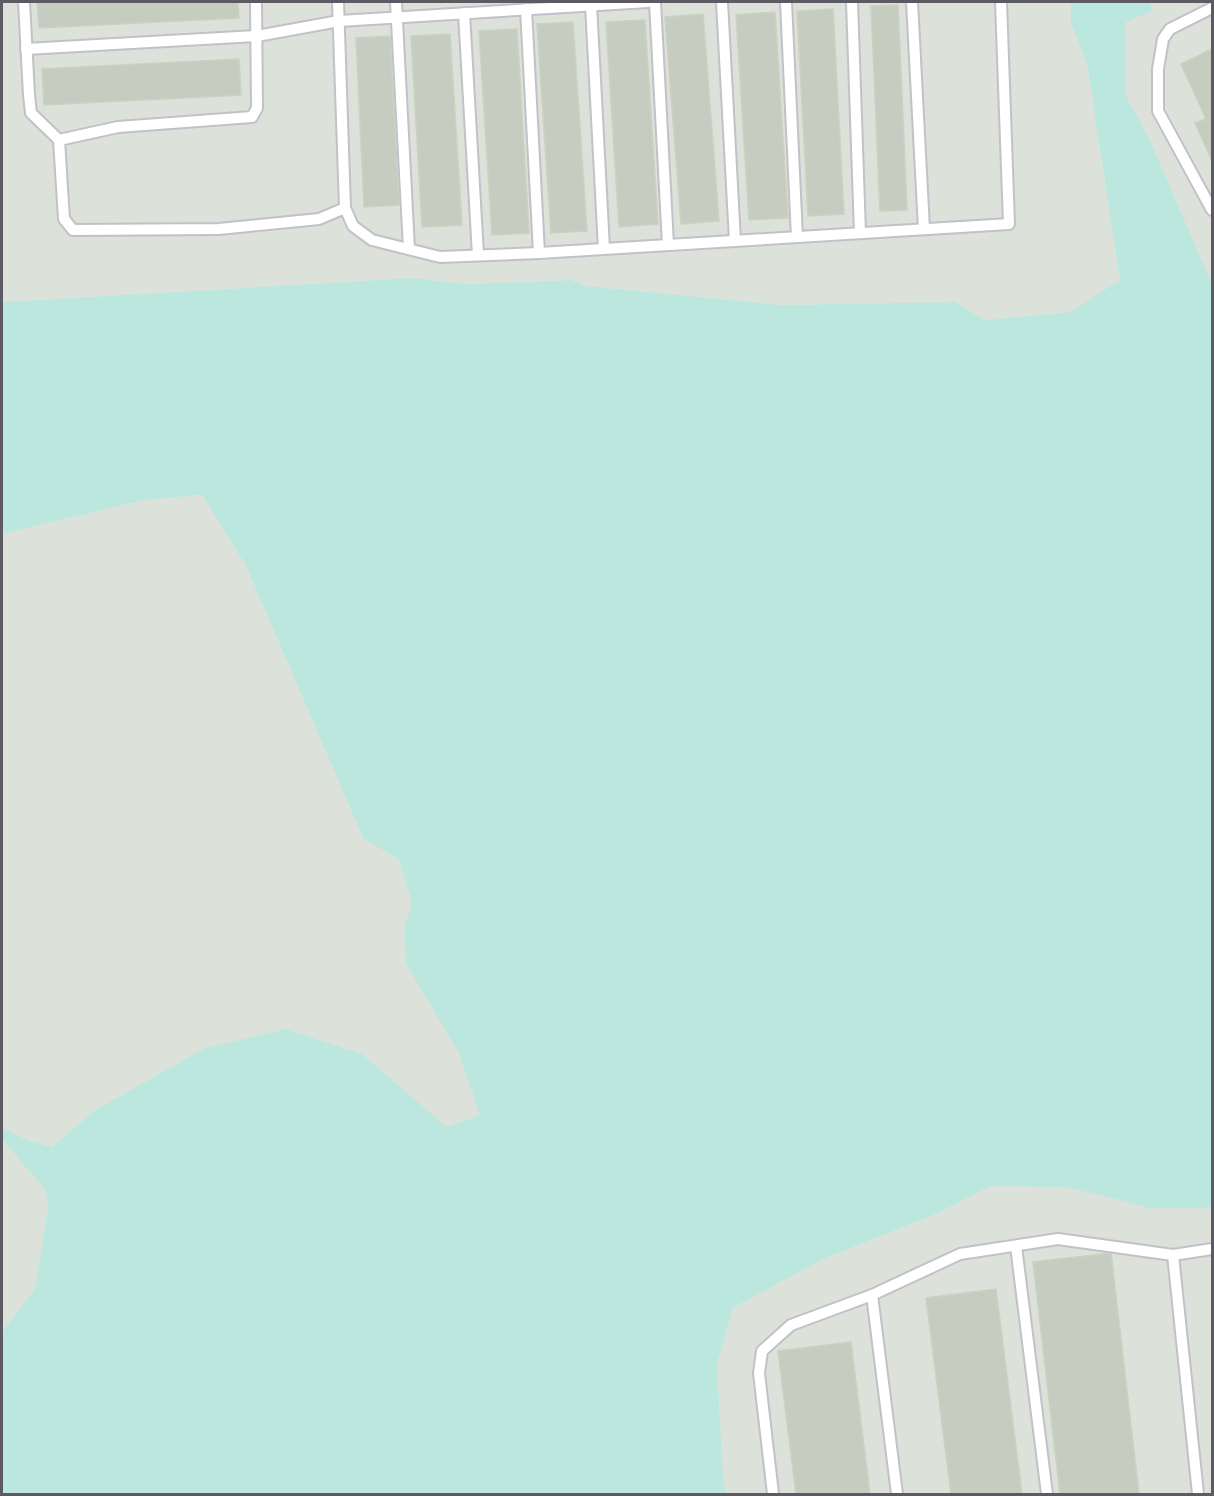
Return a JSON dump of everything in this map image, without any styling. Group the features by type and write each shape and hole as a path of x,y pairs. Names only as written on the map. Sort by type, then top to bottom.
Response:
{"lane":[{"path":"24,2 31,112 59,140 64,219 73,230 219,229 320,219 345,208"},
{"path":"59,140 118,127 252,117 257,108 255,2"},
{"path":"338,2 345,208 353,226 372,240 440,257 1009,224 1000,2"},
{"path":"396,2 409,249"},
{"path":"26,49 257,36 339,21 648,2"},
{"path":"655,2 668,245"},
{"path":"722,2 735,241"},
{"path":"786,2 797,237"},
{"path":"852,2 861,233"},
{"path":"912,2 924,229"},
{"path":"591,5 604,249"},
{"path":"1212,8 1170,29 1163,39 1158,69 1158,111 1212,210"},
{"path":"526,9 538,253"},
{"path":"464,13 478,255"},
{"path":"773,1494 759,1373 762,1350 791,1325 872,1295 960,1254 1058,1239 1173,1255 1212,1249"},
{"path":"1016,1246 1047,1494"},
{"path":"1173,1255 1198,1494"},
{"path":"872,1295 897,1494"}],"shaded area":[{"path":"2,2 1071,2 1071,23 1087,64 1120,280 1070,312 985,320 955,302 781,305 587,286 571,280 466,284 413,278 2,302"},
{"path":"1071,2 1150,2 1153,11 1126,22 1125,94 1149,138 1212,284 1212,1206 1149,1208 1061,1187 991,1186 936,1214 821,1260 733,1308 717,1365 726,1494 2,1494 2,1332 35,1289 48,1207 45,1190 2,1139 2,1128 28,1140 52,1147 95,1110 205,1048 286,1029 362,1054 447,1127 480,1115 459,1053 406,964 404,927 412,904 399,860 363,838 246,566 202,495 144,500 2,534 2,302 413,278 466,284 571,280 587,286 781,305 955,302 985,320 1070,312 1120,280 1087,64 1071,23"},
{"path":"1150,2 1212,2 1212,284 1149,138 1125,94 1126,21 1152,11"},
{"path":"202,495 246,566 363,838 399,860 412,904 404,927 406,964 459,1053 480,1115 447,1127 362,1054 286,1029 205,1048 95,1110 52,1147 28,1140 2,1128 2,534 144,500"},
{"path":"2,1139 45,1190 48,1207 35,1289 2,1332"},
{"path":"991,1186 1061,1187 1101,1195 1205,1208 1212,1206 1212,1494 726,1494 717,1365 733,1308 821,1260 936,1214"}],"building":[{"path":"37,2 238,2 239,18 39,28"},
{"path":"898,5 907,210 880,211 871,6"},
{"path":"833,9 844,214 808,216 797,11"},
{"path":"775,12 788,218 749,220 736,15"},
{"path":"703,14 719,221 681,224 665,17"},
{"path":"645,20 658,224 619,227 606,22"},
{"path":"573,22 587,231 551,233 537,24"},
{"path":"517,29 529,233 492,235 479,31"},
{"path":"450,34 462,225 422,227 411,36"},
{"path":"390,36 399,205 364,207 356,38"},
{"path":"1212,49 1212,161 1195,123 1206,119 1181,64"},
{"path":"239,59 241,95 44,105 42,69"},
{"path":"1111,1253 1139,1494 1060,1494 1033,1262"},
{"path":"996,1289 1022,1494 951,1494 926,1298"},
{"path":"851,1342 870,1494 796,1494 778,1351"}]}
